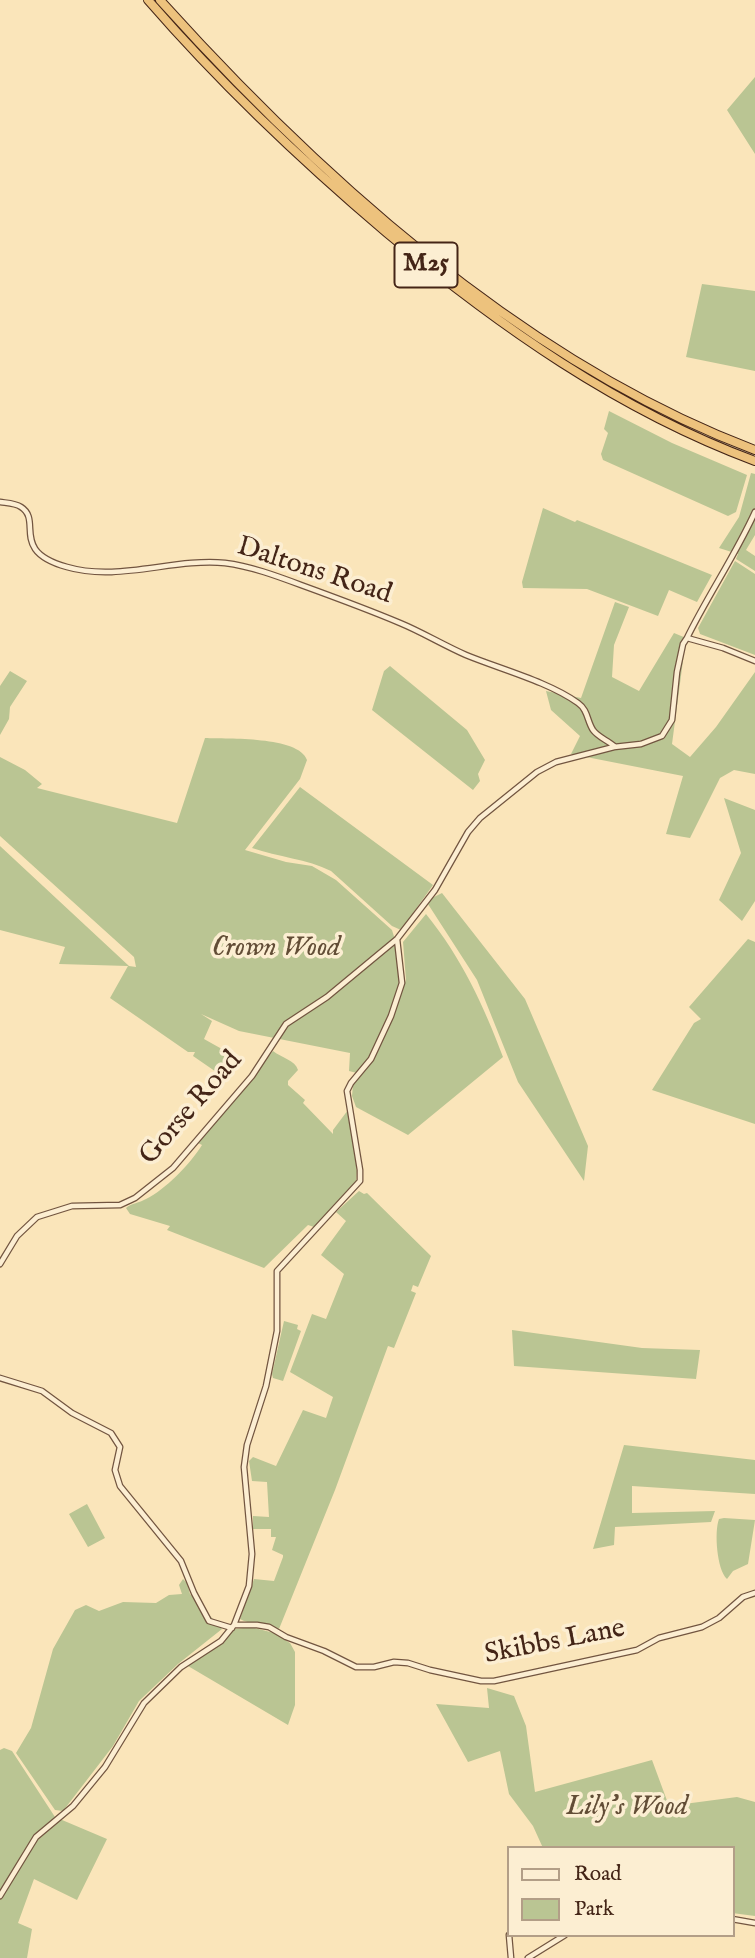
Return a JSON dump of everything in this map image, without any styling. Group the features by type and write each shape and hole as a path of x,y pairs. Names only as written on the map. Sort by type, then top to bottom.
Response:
{"highway":[{"name":"M25","path":"148,0 224,82 319,174 412,254 487,312 551,357 621,399 694,436 755,460"},
{"name":"M25","path":"160,0 240,84 321,163 474,290 541,338 616,385 683,419 755,450"}],"street":[{"name":"Daltons Road","path":"0,502 16,505 26,512 30,543 39,555 53,562 91,572 153,569 212,562 229,564 287,580 402,623 464,654 554,690 578,703 585,709 593,729 614,747"},
{"name":"Gorse Road","path":"0,1264 17,1236 37,1217 72,1206 120,1205 155,1184 187,1153 252,1076 286,1024 327,997 397,939 435,890 468,832 480,818 537,772 556,762 614,747 641,744 662,736 672,720 682,644 743,539 755,512"},
{"path":"687,638 755,661"},
{"path":"0,1896 36,1837 73,1806 105,1767 144,1703 174,1672 221,1641 233,1627 250,1581 253,1554 245,1454 266,1386 277,1331 277,1270 360,1181 347,1091 371,1059 391,1016 402,983 397,939"},
{"name":"Skibbs Lane","path":"0,1378 42,1391 72,1413 111,1433 120,1447 115,1470 120,1486 181,1562 209,1621 233,1627 269,1627 285,1637 324,1651 356,1667 374,1667 394,1661 481,1681 494,1681 637,1650 659,1638 702,1627 719,1618 743,1597 755,1593"},
{"path":"734,1919 755,1923"},
{"path":"509,1937 511,1958"},
{"path":"528,1958 562,1937"}],"green space":[{"path":"755,77 755,154 727,110"},
{"path":"702,284 755,291 755,371 686,357"},
{"path":"609,411 672,443 747,475 736,512 728,516 603,460 601,454 608,433 604,429"},
{"path":"751,473 755,474 755,535 746,550 755,556 755,571 736,559 738,554 719,548 739,517"},
{"path":"543,508 712,575 697,602 669,590 658,616 587,589 523,588 522,582"},
{"path":"735,561 755,574 755,655 700,634 698,628"},
{"path":"615,602 629,607 614,645 612,677 639,691 674,633 686,638 672,744 690,757 716,727 755,672 755,774 734,770 720,778 690,838 666,834 683,776 571,754 580,736 551,710 546,691 581,698"},
{"path":"390,666 467,730 485,760 478,774 480,781 473,790 372,710 384,671"},
{"path":"10,671 27,681 10,707 9,719 0,735 0,686"},
{"name":"Crown Wood","path":"205,738 261,740 301,752 307,760 300,779 245,850 286,862 312,866 336,880 392,930 400,981 370,1058 357,1073 349,1071 350,1053 239,1031 201,1014 212,1021 204,1039 229,1053 229,1067 222,1076 193,1056 195,1052 188,1052 110,998 128,966 59,964 65,947 0,930 0,846 129,966 136,967 134,957 0,836 0,757 25,770 42,784 37,788 177,823"},
{"path":"300,787 433,885 401,930 392,926 331,871 252,848"},
{"path":"724,798 755,810 755,901 742,921 719,900 741,853"},
{"path":"442,893 525,999 588,1146 584,1181 518,1082 477,980 426,901"},
{"path":"426,914 471,982 503,1057 408,1135 356,1107 352,1096 353,1085 369,1066 386,1034 406,980 403,942"},
{"path":"748,939 755,942 755,1124 652,1090 694,1023 701,1019 689,1007"},
{"path":"273,1051 296,1067 298,1070 288,1081 288,1085 305,1100 303,1103 333,1134 333,1130 348,1110 357,1171 356,1183 314,1227 308,1225 264,1268 167,1230 170,1226 130,1214 126,1208 153,1195 185,1167 202,1145 198,1143"},
{"path":"359,1191 367,1193 431,1256 418,1287 413,1285 411,1291 416,1293 394,1348 388,1346 335,1490 279,1629 240,1619 254,1579 274,1581 283,1557 272,1550 276,1537 271,1537 271,1529 253,1529 253,1516 269,1517 267,1482 252,1481 249,1461 253,1457 276,1466 303,1410 326,1418 333,1397 290,1372 312,1314 326,1319 344,1274 321,1255 346,1221 336,1212"},
{"path":"284,1321 298,1325 297,1329 301,1331 283,1381 273,1378 272,1374"},
{"path":"512,1330 642,1348 700,1350 696,1379 514,1366"},
{"path":"624,1445 755,1460 755,1494 632,1486 632,1513 715,1511 711,1522 615,1527 614,1545 593,1549"},
{"path":"87,1504 105,1538 88,1547 69,1514"},
{"path":"719,1519 755,1520 748,1564 733,1571 727,1579 721,1568 717,1541 717,1525"},
{"path":"183,1579 190,1594 222,1629 178,1664 139,1701 113,1746 63,1811 55,1810 16,1753 31,1728 53,1649 75,1610 86,1605 99,1611 123,1602 156,1603 169,1595 182,1594 179,1585"},
{"path":"251,1627 274,1633 290,1643 295,1652 295,1705 288,1725 188,1666 235,1629"},
{"name":"Lily's Wood","path":"487,1688 514,1696 526,1726 535,1792 652,1760 669,1806 737,1797 755,1802 755,1916 734,1913 734,1846 542,1846 533,1826 509,1794 500,1751 468,1762 436,1704 489,1708"},
{"path":"4,1748 12,1751 55,1817 107,1839 77,1900 34,1879 18,1923 32,1929 27,1958 0,1958 0,1750"}]}
